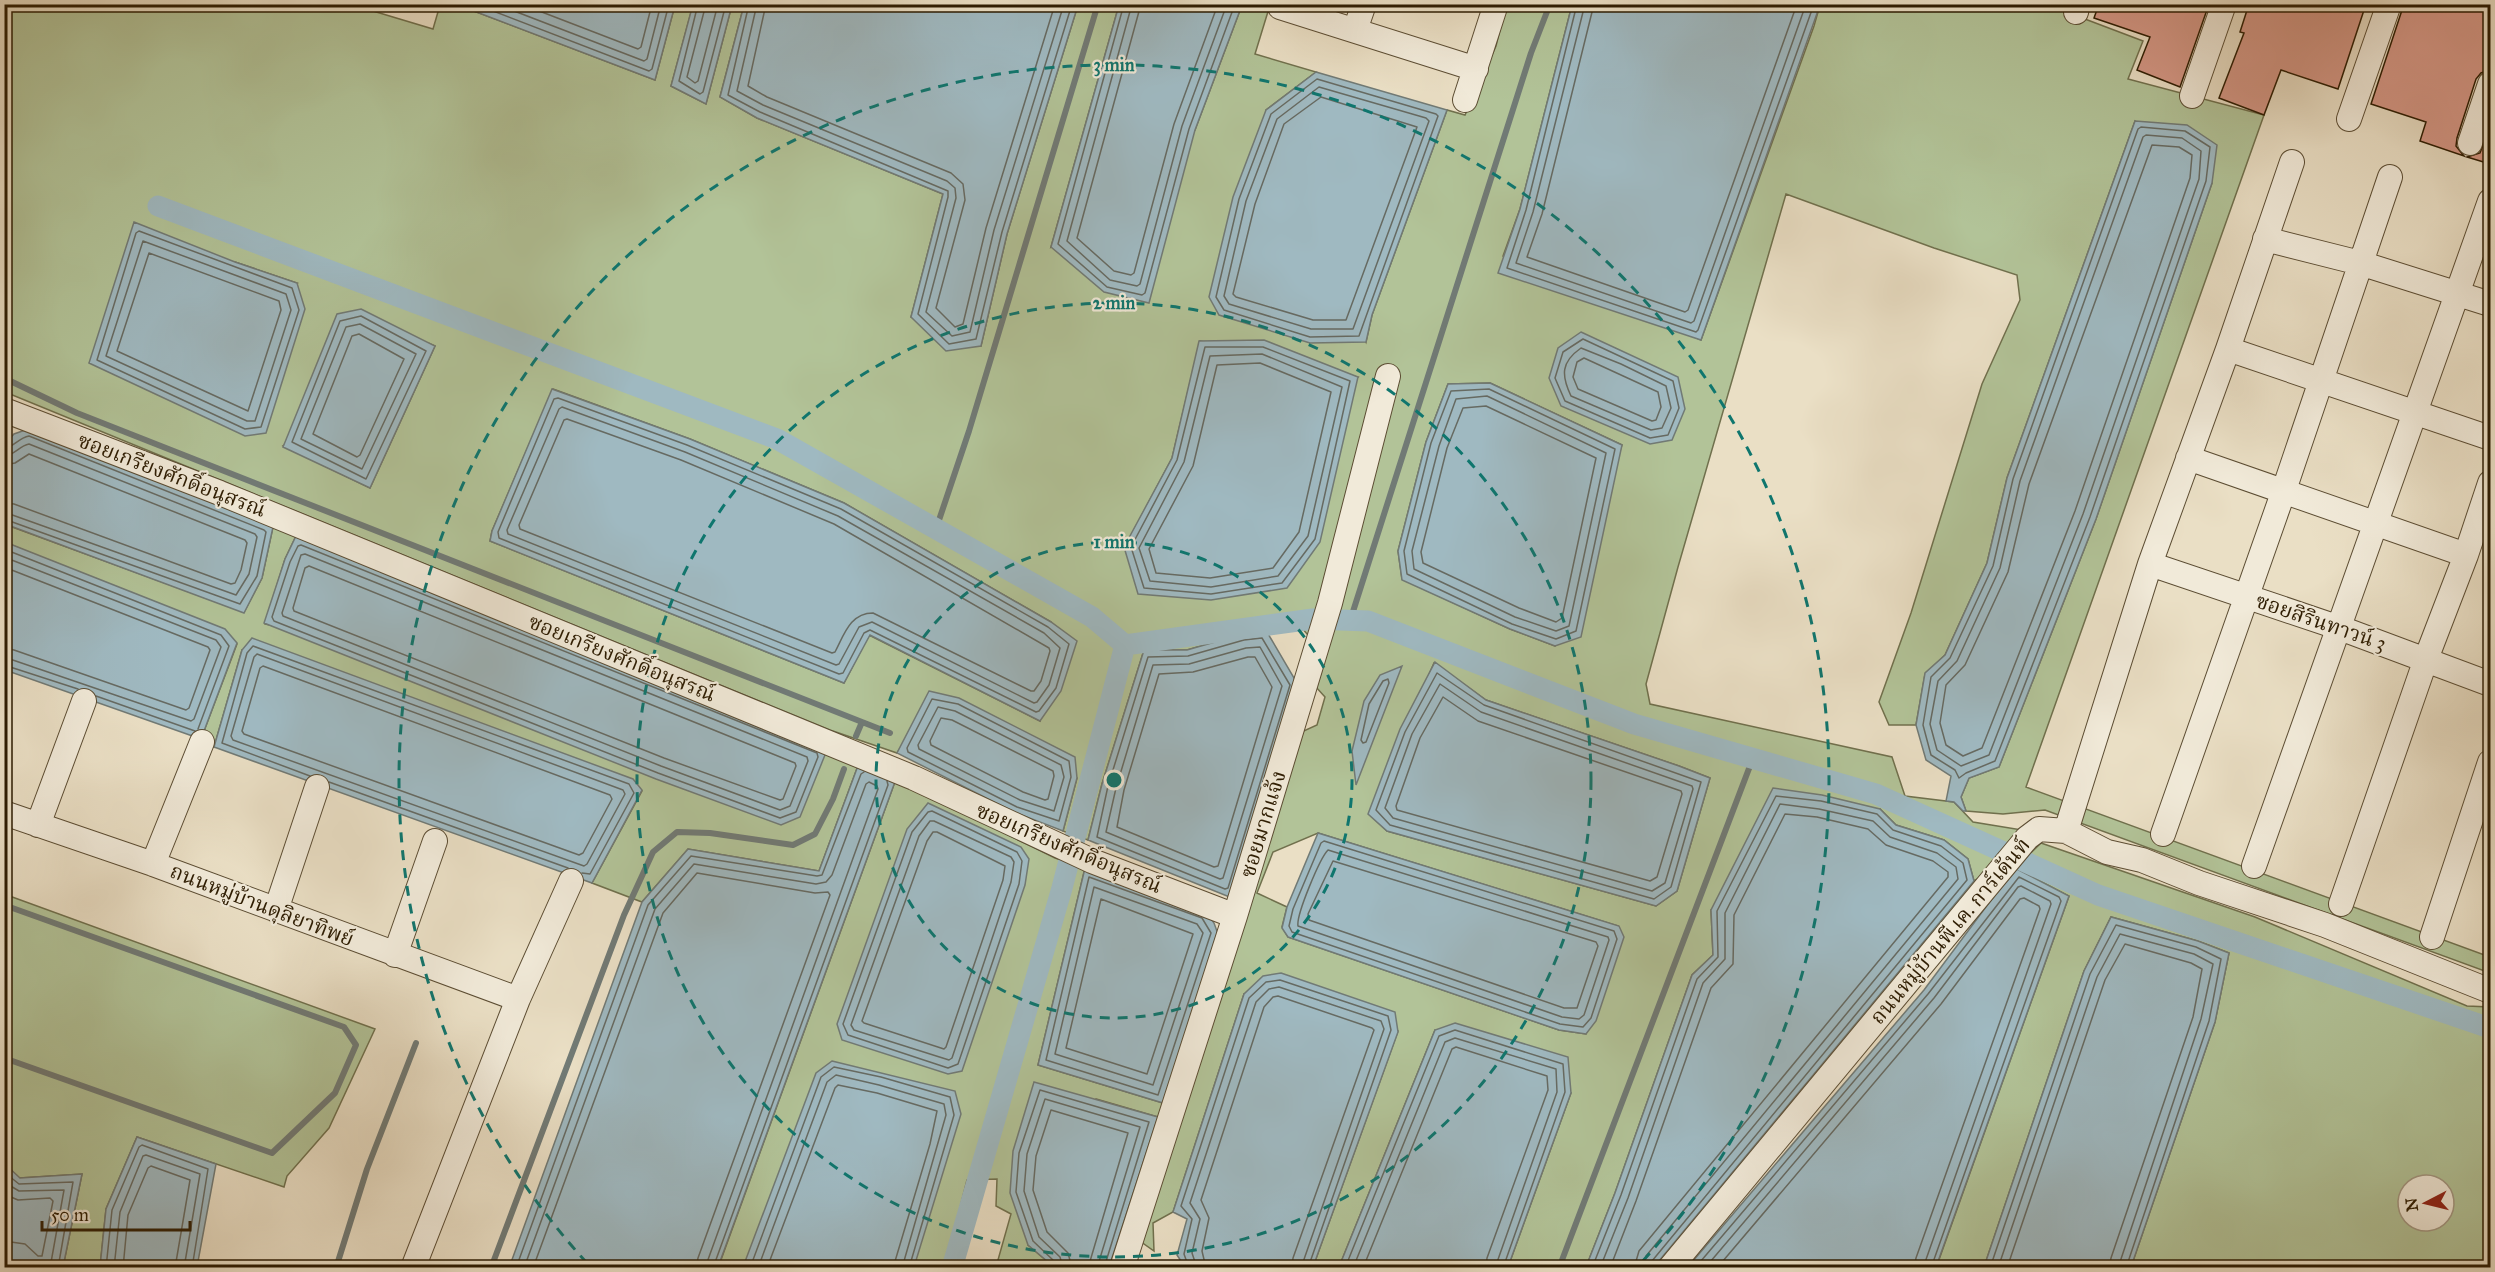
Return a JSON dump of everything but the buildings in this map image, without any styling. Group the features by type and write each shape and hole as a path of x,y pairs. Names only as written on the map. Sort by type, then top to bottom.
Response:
{"street":[{"path":"1355,30 1364,4"},
{"path":"1465,100 1496,4"},
{"path":"2192,96 2224,4"},
{"path":"2349,119 2389,4"},
{"path":"1280,7 1476,69"},
{"path":"2470,143 2490,84"},
{"path":"2066,831 2150,564 2228,349 2292,162"},
{"path":"2163,834 2283,493 2390,177"},
{"path":"2254,866 2490,201"},
{"path":"2265,239 2360,263 2490,304"},
{"path":"2228,349 2490,438"},
{"name":"ซอยมากแจ้ง","path":"1122,1268 1235,916 1330,603 1388,376"},
{"name":"ซอยเกรียงศักดิ์อนุสรณ์","path":"4,410 220,493 914,778 1092,861 1235,916"},
{"path":"2188,458 2376,526 2466,555"},
{"path":"2341,904 2490,483"},
{"name":"ซอยสิรินทาวน์ 3","path":"2150,564 2340,628 2490,684"},
{"path":"38,825 84,701"},
{"path":"153,864 202,742"},
{"path":"2432,937 2490,762"},
{"path":"276,910 317,788"},
{"name":"ถนนหมู่บ้านดุลิยาทิพย์","path":"4,813 153,864 518,999"},
{"name":"ถนนหมู่บ้านพี.เค. การ์เด้นท์","path":"1670,1268 2027,838 2039,829 2066,831 2107,852 2142,860 2199,883 2325,925 2490,991"},
{"path":"395,955 435,840"},
{"path":"412,1268 518,999 571,881"}],"green space":[{"path":"5,5 353,5 433,29 440,5 458,5 655,80 675,5 693,5 671,86 706,104 732,5 744,5 720,97 757,118 943,194 911,317 981,346 1007,234 1078,5 1119,5 1051,247 1195,130 1242,5 1270,5 1255,54 1316,72 1266,110 1366,342 1372,315 1447,110 1465,115 1496,46 1506,5 1572,5 1520,209 1503,256 1701,340 1820,5 2048,5 2143,41 2128,79 2264,115 2026,787 2490,957 2490,973 2045,810 2003,814 1966,811 1961,797 1969,778 1999,767 2096,519 2212,183 2135,121 2007,478 1987,563 1945,655 1925,674 1916,725 1889,725 1879,702 1911,613 1982,384 2020,300 2017,275 1934,248 1786,194 1646,684 1650,704 1892,757 1905,796 1954,802 1973,822 2022,830 1989,872 1974,881 1968,859 1944,840 1896,825 1880,809 1711,910 1713,955 1692,975 1615,1193 1586,1267 1508,1267 1571,1093 1435,1030 1339,1267 1313,1267 1398,1031 1244,994 1173,1212 1153,1223 1154,1251 1137,1239 1297,734 1317,725 1325,697 1315,686 1308,635 1301,627 1243,634 1187,650 1144,650 1102,784 1088,840 1063,831 1077,778 905,741 897,753 830,730 5,392 5,336 9,310 5,307","holes":["235,262 297,283 89,363","1200,341 1358,377 1125,547 1172,458","428,343 435,346 370,488 283,446","1490,383 1622,445 1555,646 1510,629 1402,579 1398,551 1426,442 1448,384","553,389 690,439 844,503 1051,622 1040,721 869,635 844,683 490,541 492,531","1434,663 1486,700 1710,778 1677,891 1656,906 1387,831 1369,814","1318,833 1618,926 1586,1034 1559,1030 1288,937 1282,927 1287,907 1257,893 1273,852"]},
{"path":"4,524 244,612 262,578 273,527 296,536 285,559 265,624 827,750 859,763 819,871 688,849 642,902 592,883 642,791 242,650 214,747 201,739 237,644 5,542"},
{"path":"896,779 1055,858 1085,868 1038,1065 1163,1103 1158,1117 1096,1099 1028,1245 1054,1267 996,1267 1011,1214 996,1206 997,1179 967,1180 945,1267 718,1268"},
{"path":"2041,843 2255,917 2467,1006 2490,1007 2490,1267 2131,1267 2215,1022 2229,953 2198,941 2111,917 2084,971 1984,1267 1936,1268 2069,896 2015,868"},
{"path":"4,894 375,1029 329,1128 287,1176 284,1187 137,1137 106,1209 100,1267 63,1267 82,1174 19,1178 5,1164"}],"water":[{"path":"693,4 732,5 706,104 671,86"},
{"path":"458,5 675,5 655,80"},
{"path":"744,5 1078,5 1007,234 981,346 946,351 911,317 943,194 757,118 720,97"},
{"path":"1119,5 1242,5 1195,130 1149,303 1104,292 1051,247"},
{"path":"1572,5 1820,5 1701,340 1498,273 1520,209"},
{"path":"1316,72 1447,110 1372,315 1366,342 1310,343 1219,315 1209,297 1233,197 1266,110"},
{"path":"2135,121 2187,125 2217,145 2212,183 2096,519 1999,767 1969,778 1961,797 1966,811 1963,811 1954,802 1946,801 1951,776 1926,760 1916,725 1925,673 1945,655 1987,563 2007,478"},
{"path":"134,222 235,262 297,283 305,309 266,433 245,436 89,363"},
{"path":"361,309 435,346 370,488 283,447 337,314"},
{"path":"1581,332 1678,377 1685,409 1672,440 1650,444 1561,406 1549,378 1558,348"},
{"path":"1264,340 1358,377 1320,542 1287,588 1211,600 1138,594 1124,547 1172,458 1199,341"},
{"path":"1490,383 1622,445 1581,637 1555,646 1510,629 1402,580 1398,551 1426,442 1448,384"},
{"path":"552,389 690,439 844,503 1051,622 1077,641 1061,691 1040,721 870,635 844,683 490,541 492,531"},
{"path":"28,429 273,527 262,578 244,613 5,524 4,445 14,434"},
{"path":"296,536 827,750 800,817 781,825 656,779 264,623 285,559"},
{"path":"5,542 225,629 237,643 201,739 5,670"},
{"path":"1267,632 1297,683 1232,898 1088,840 1102,784 1144,650 1187,650 1243,634"},
{"path":"252,638 633,779 642,790 592,883 214,747 242,650"},
{"path":"1435,662 1486,700 1710,778 1677,891 1656,906 1387,831 1368,814 1400,729"},
{"path":"1402,666 1356,785 1352,751 1364,701 1380,675"},
{"path":"929,691 959,698 1075,757 1077,778 1063,831 1014,812 897,753"},
{"path":"859,763 896,779 718,1267 509,1268 642,902 688,849 819,871"},
{"path":"1773,788 1822,795 1880,809 1896,825 1944,840 1968,859 1974,881 1654,1267 1586,1267 1615,1193 1692,975 1713,955 1711,910"},
{"path":"928,803 1021,847 1029,859 1025,885 962,1071 948,1074 842,1040 837,1024 907,829"},
{"path":"1318,833 1619,926 1624,937 1596,1021 1586,1034 1559,1030 1288,937 1282,928 1287,907"},
{"path":"1085,868 1207,913 1218,934 1163,1103 1038,1065"},
{"path":"2015,868 2069,896 1936,1267 1687,1268 1924,990"},
{"path":"2111,917 2198,941 2229,953 2215,1022 2131,1267 1984,1267 2084,971"},
{"path":"1281,973 1395,1012 1398,1032 1313,1267 1185,1267 1177,1255 1187,1219 1173,1212 1244,994 1263,976"},
{"path":"1455,1023 1568,1057 1571,1093 1508,1267 1339,1267 1435,1030"},
{"path":"832,1061 955,1091 961,1114 914,1267 743,1267 816,1073"},
{"path":"1034,1082 1158,1117 1109,1267 1054,1267 1028,1245 1010,1193 1013,1151"},
{"path":"137,1137 216,1164 197,1267 100,1267 106,1209"},
{"path":"5,1164 20,1178 82,1174 63,1267 5,1263"}],"waterway":[{"path":"936,529 969,431 1098,4"},
{"path":"1350,621 1531,53 1550,4"},
{"path":"158,206 777,439 1092,617 1125,645 1062,888 952,1268"},
{"path":"4,378 77,413 890,733"},
{"path":"1125,645 1313,619 1368,621 1634,724 1876,794 2098,895 2490,1028"},
{"path":"856,736 862,722"},
{"path":"1559,1268 1753,758"},
{"path":"491,1268 624,915 653,852 677,832 710,833 793,845 815,834 833,799 844,769"},
{"path":"4,905 344,1027 356,1045 335,1093 272,1153 4,1058"},
{"path":"336,1268 367,1169 416,1043"}]}
